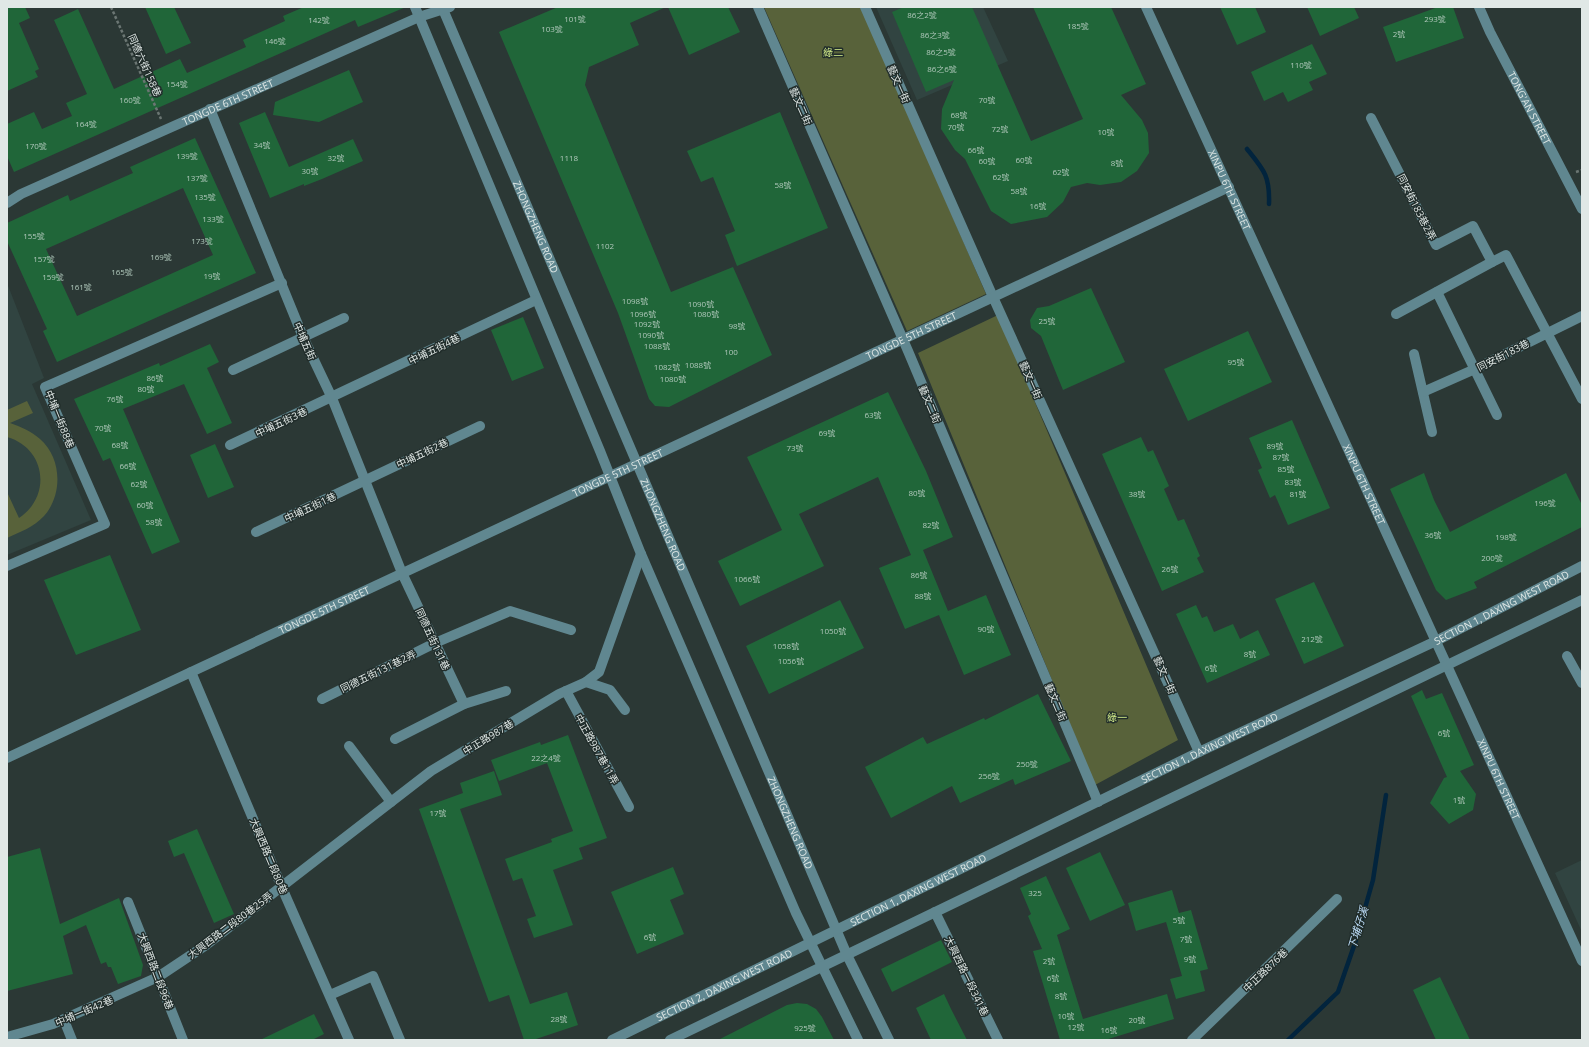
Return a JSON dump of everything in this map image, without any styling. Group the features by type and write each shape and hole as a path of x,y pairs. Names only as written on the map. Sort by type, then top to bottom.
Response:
{"street":[{"path":"415,7 641,554 810,943 856,1039"},
{"name":"藝文二街","path":"758,7 903,339 1098,802"},
{"name":"藝文一街","path":"865,7 993,297 1199,752"},
{"name":"XINPU 6TH STREET","path":"1146,7 1582,961"},
{"name":"TONG'AN STREET","path":"1479,7 1490,32 1582,209"},
{"name":"TONGDE 6TH STREET","path":"7,203 21,194 210,109 419,17 445,8"},
{"name":"ZHONGZHENG ROAD","path":"445,8 847,955 889,1040"},
{"name":"中埔五街","path":"210,109 282,282 303,337 332,398 402,573"},
{"name":"同安街183巷2弄","path":"1371,118 1436,245 1473,226 1492,262"},
{"name":"TONGDE 5TH STREET","path":"7,758 1229,187"},
{"path":"1396,314 1506,255 1582,399"},
{"name":"中埔一街88巷","path":"7,566 105,524 45,387 282,282"},
{"path":"1437,292 1497,415"},
{"name":"中埔五街4巷","path":"332,398 536,300"},
{"name":"同安街183巷","path":"1423,392 1475,369 1582,316"},
{"path":"233,370 344,318"},
{"path":"1414,354 1432,432"},
{"name":"中埔五街3巷","path":"230,445 332,398"},
{"name":"中埔五街2巷","path":"364,481 480,426"},
{"name":"中埔五街1巷","path":"256,532 364,481"},
{"name":"中正路987巷","path":"282,886 431,771 566,691 586,682 599,672 641,554"},
{"name":"SECTION 1, DAXING WEST ROAD","path":"837,930 1199,752 1436,641 1582,566"},
{"name":"同德五街131巷","path":"402,573 464,704"},
{"path":"670,1040 1582,600"},
{"name":"同德五街131巷2弄","path":"322,699 435,643 510,611 571,630"},
{"path":"1567,656 1582,684"},
{"name":"大興西路二段80巷","path":"191,672 282,886 350,1040"},
{"path":"586,682 610,690 625,710"},
{"path":"395,739 464,704 506,691"},
{"name":"中正路987巷11弄","path":"566,691 629,807"},
{"path":"349,746 391,802"},
{"name":"大興西路二段80巷25弄","path":"158,977 169,968 206,945 282,886"},
{"name":"中正路876巷","path":"1192,1040 1338,899"},
{"name":"大興西路二段96巷","path":"128,902 183,1040"},
{"name":"大興西路一段341巷","path":"935,912 998,1040"},
{"name":"SECTION 2, DAXING WEST ROAD","path":"612,1040 837,930"},
{"path":"330,995 373,976 400,1040"},
{"name":"中埔一街42巷","path":"7,1037 64,1020 158,977"},
{"path":"64,1020 72,1040"}],"path":[{"name":"同德六街158巷","path":"111,7 166,129"}],"shaded area":[{"path":"876,7 983,7 1008,61 917,100"},
{"path":"7,283 44,378 32,384 91,520 7,555"},
{"path":"1582,860 1582,932 1555,873"}],"green space":[{"name":"綠二","path":"764,7 862,7 986,294 907,331"},
{"name":"綠一","path":"998,315 1178,740 1095,785 918,353"},
{"path":"27,401 33,413 10,423 33,434 47,447 53,456 56,466 57,487 50,507 44,516 31,526 7,538 7,492 19,518 30,509 37,498 40,486 40,473 37,462 30,451 20,443 7,437 7,410"}],"building":[{"path":"7,7 25,7 30,18 19,23 39,69 35,71 38,77 7,91"},
{"path":"145,7 174,7 191,43 166,54"},
{"path":"304,7 406,7 358,27 355,20 14,172 7,156 7,124 34,112 42,129 72,116 66,103 87,94 54,20 78,9 114,89 180,59 187,73 246,47 243,40 285,21 283,16"},
{"path":"558,7 666,7 630,23 639,45 589,67 585,85 671,292 733,267 772,355 669,407 655,406 649,399 618,313 499,32"},
{"path":"668,7 728,7 740,32 689,55"},
{"path":"904,7 972,7 1031,141 1083,119 1033,7 1111,7 1146,84 1121,95 1142,120 1148,133 1149,153 1137,171 1121,182 1100,185 1087,183 1071,187 1063,202 1047,217 1011,224 991,211 965,159 955,150 941,129 942,109 954,80 926,92 892,12"},
{"path":"1220,7 1255,7 1266,32 1237,45"},
{"path":"1307,7 1354,7 1359,18 1320,36"},
{"path":"1438,7 1453,7 1464,38 1396,62 1383,27"},
{"path":"1312,44 1327,74 1309,82 1313,90 1288,102 1283,92 1264,101 1251,72"},
{"path":"349,70 363,102 319,122 273,115 275,102"},
{"path":"265,112 289,167 353,139 363,161 322,179 304,186 304,184 270,198 239,123"},
{"path":"780,112 828,228 737,266 725,235 735,231 713,177 701,182 687,151"},
{"path":"195,138 256,273 57,362 43,331 47,329 7,241 7,223 68,195 70,201 133,173 130,167","holes":["183,188 213,255 77,316 46,249"]},
{"path":"1091,288 1125,362 1063,390 1041,336 1031,328 1030,320 1037,308 1049,306"},
{"path":"523,317 544,368 512,381 491,330"},
{"path":"1248,331 1272,382 1188,421 1164,369"},
{"path":"210,344 219,362 207,368 232,423 207,434 184,384 123,409 180,542 152,554 110,458 103,461 74,399 159,363 160,366"},
{"path":"888,392 926,471 953,537 923,550 948,611 986,595 1011,655 964,675 939,615 905,629 879,568 911,555 878,477 799,514 824,566 740,606 718,561 782,530 747,457"},
{"path":"1292,420 1330,508 1288,525 1275,495 1270,498 1258,470 1262,468 1249,438"},
{"path":"1141,437 1148,452 1153,450 1169,486 1164,489 1178,521 1184,519 1200,556 1197,558 1204,572 1162,591 1102,454"},
{"path":"215,444 234,487 208,498 190,455"},
{"path":"1424,473 1434,500 1450,532 1566,473 1582,505 1582,527 1474,582 1477,588 1446,600 1436,590 1390,489"},
{"path":"110,555 141,630 76,655 44,580"},
{"path":"1314,582 1344,646 1304,664 1275,599"},
{"path":"840,600 864,648 769,694 746,646"},
{"path":"1196,605 1202,618 1207,616 1214,632 1233,624 1240,639 1258,630 1270,655 1207,683 1176,614"},
{"path":"1422,690 1426,699 1442,693 1474,765 1460,771 1476,794 1473,810 1449,824 1430,803 1444,778 1447,777 1411,696"},
{"path":"1038,694 1071,761 1015,785 1013,779 960,803 952,786 891,818 865,767 923,737 927,744 984,718 985,720"},
{"path":"568,735 607,838 579,848 583,859 553,870 573,925 534,938 527,919 536,916 522,878 513,881 505,859 552,842 551,839 573,831 547,763 499,781 491,760 540,742 541,745"},
{"path":"494,771 502,795 460,809 530,1004 567,992 578,1025 533,1040 524,1040 509,995 489,1002 419,809 463,793 460,783"},
{"path":"197,829 234,914 214,923 184,853 174,857 168,841"},
{"path":"40,848 60,924 119,898 143,965 141,976 118,984 111,967 108,967 106,962 101,964 86,925 63,936 73,974 7,991 7,857"},
{"path":"1100,852 1125,905 1090,921 1066,868"},
{"path":"673,867 684,894 670,900 684,934 637,954 611,892"},
{"path":"1046,876 1070,929 1057,935 1083,1019 1167,994 1174,1019 1105,1040 1060,1040 1033,951 1042,949 1028,916 1031,914 1020,888"},
{"path":"1172,890 1179,913 1191,910 1208,969 1200,971 1205,991 1176,999 1170,979 1182,976 1166,922 1136,931 1128,903"},
{"path":"941,940 952,962 892,992 881,969"},
{"path":"1440,977 1470,1040 1436,1040 1413,990"},
{"path":"944,994 967,1040 931,1040 916,1008"},
{"path":"797,1003 807,1004 816,1009 834,1040 718,1040 787,1005"},
{"path":"314,1014 324,1034 312,1040 260,1040"}],"waterway":[{"name":"下埔仔溪","path":"1247,149 1265,174 1269,194 1269,204"},
{"name":"下埔仔溪","path":"1288,1040 1338,992 1355,943 1373,880 1386,795"}]}
